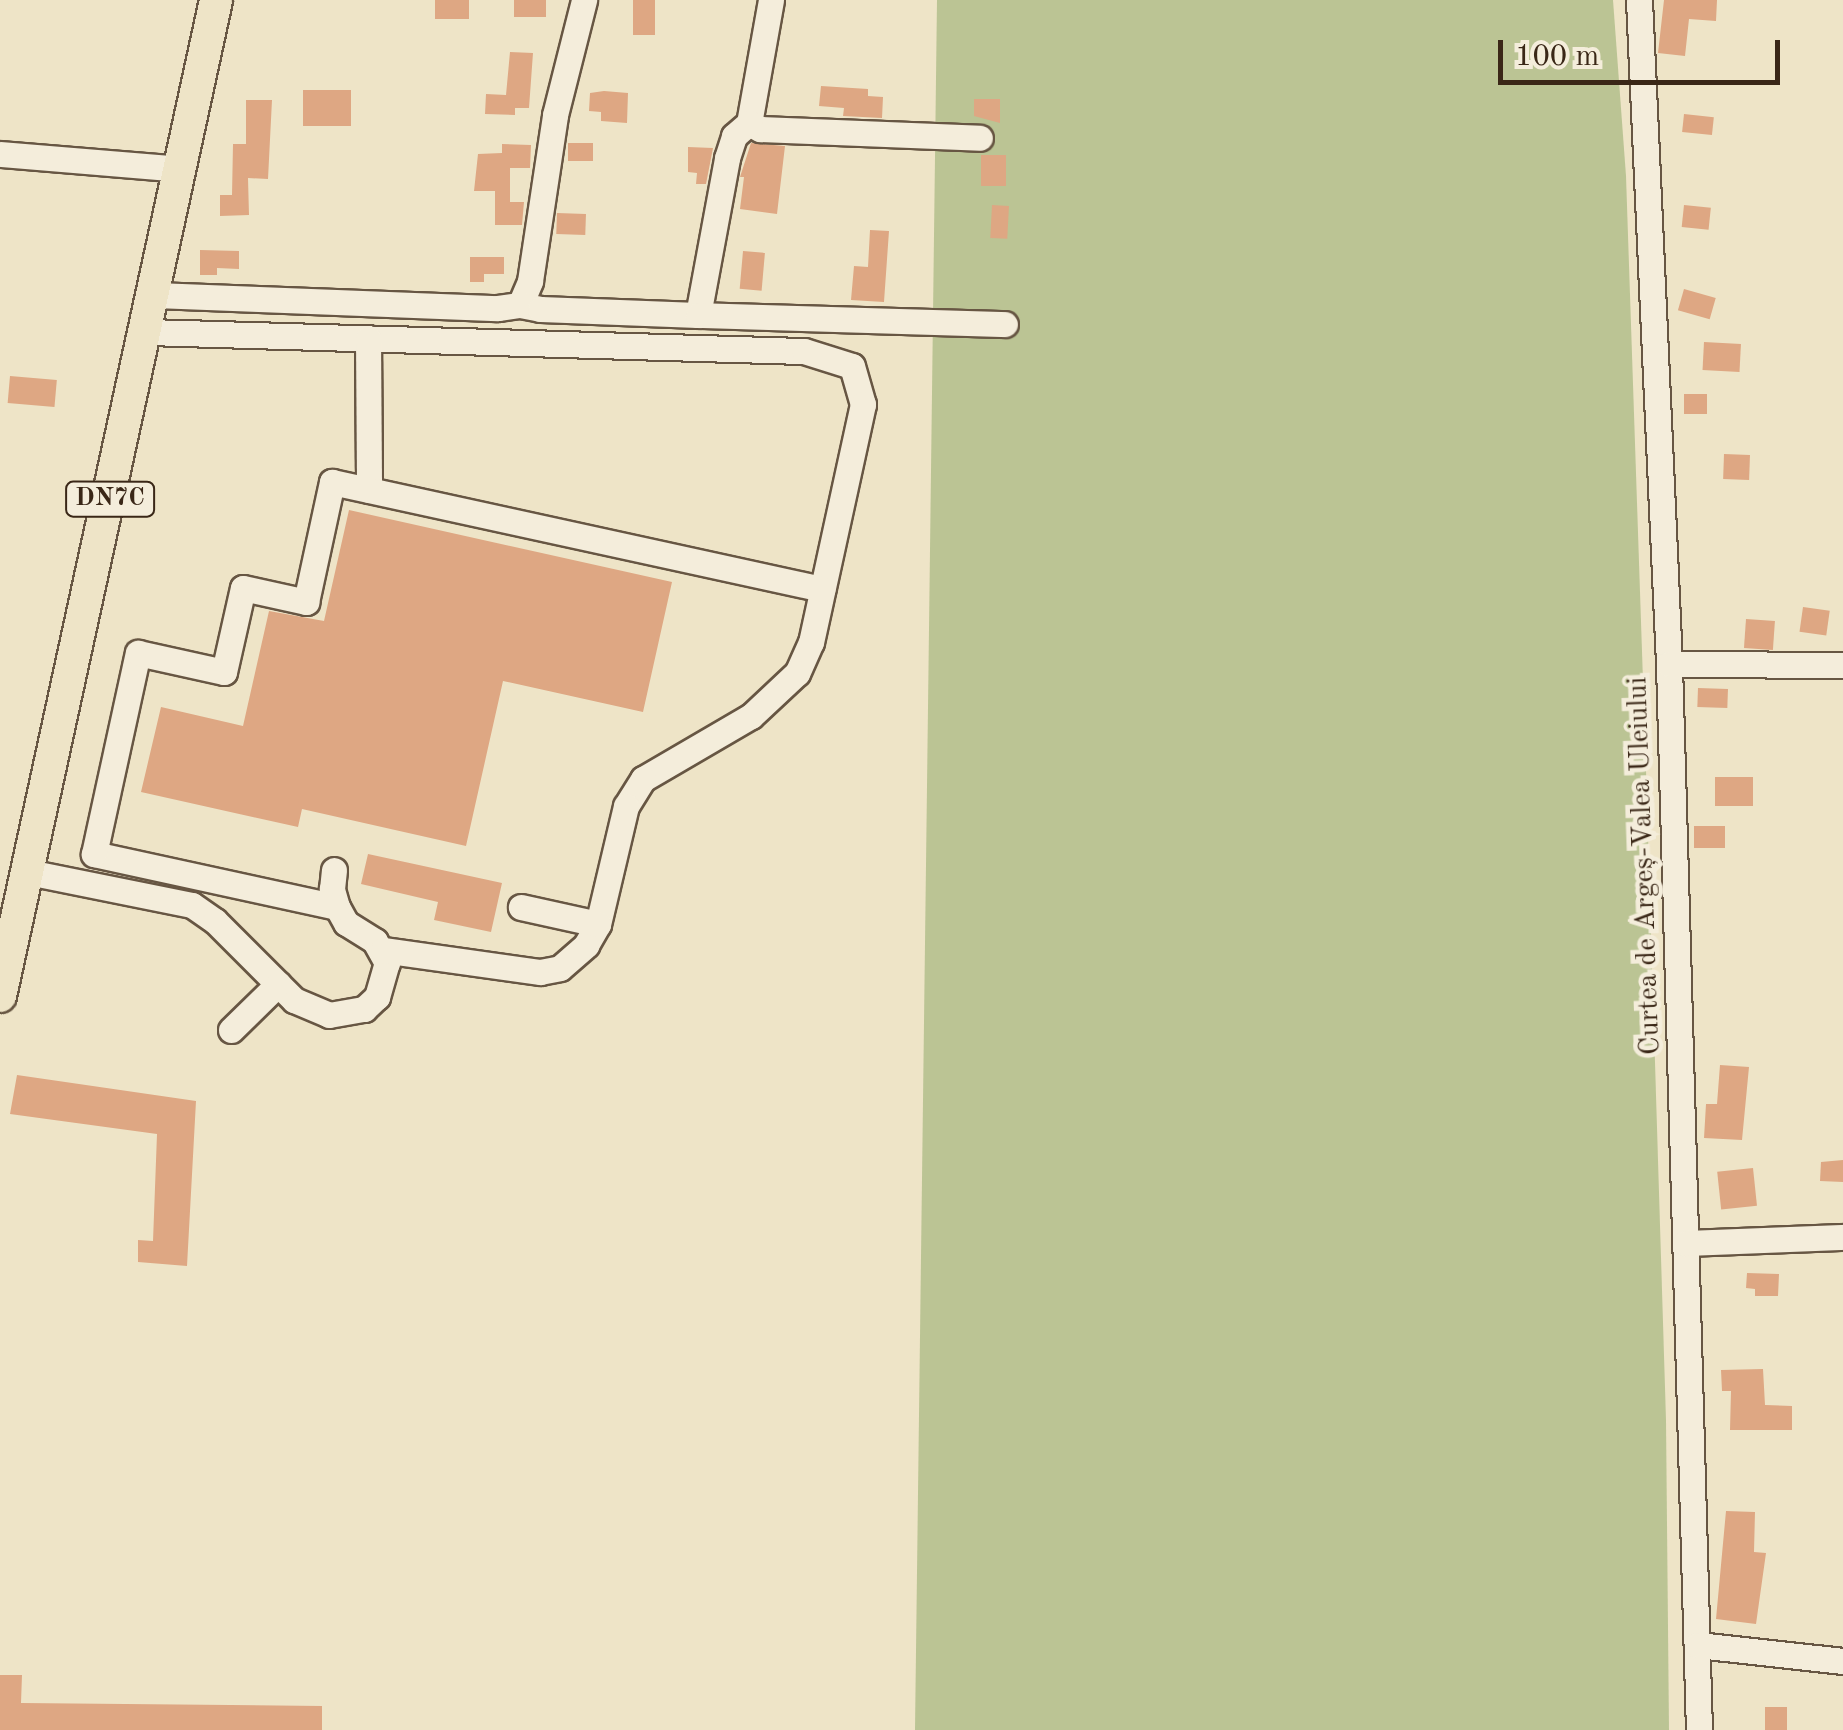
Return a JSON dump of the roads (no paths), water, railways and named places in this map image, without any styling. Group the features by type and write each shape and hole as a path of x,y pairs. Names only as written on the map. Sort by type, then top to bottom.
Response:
{"main road":[{"name":"DN7C","path":"0,996 216,0"}],"street":[{"path":"520,305 530,281 555,115 584,0"},
{"path":"698,315 727,158 734,136 750,123 771,0"},
{"name":"Curtea de Argeș-Valea Uleiului","path":"1639,0 1670,664 1699,1730"},
{"path":"750,123 778,130 980,138"},
{"path":"0,154 181,170"},
{"path":"155,295 1005,324"},
{"path":"147,332 804,350 852,366 863,404 811,642 797,673 776,697 643,779 626,806 598,924 586,945 560,968 540,972 382,950 346,922 332,889 334,870"},
{"path":"368,338 368,490"},
{"path":"337,907 94,854 138,653 224,672 242,588 306,602 332,482 822,590"},
{"path":"1670,664 1843,666"},
{"path":"28,872 192,905 215,921 306,1008 329,1016 364,1009 378,997 384,982 382,950"},
{"path":"521,907 598,924"},
{"path":"231,1030 278,984"},
{"path":"1686,1243 1843,1237"},
{"path":"1698,1644 1843,1661"}]}
